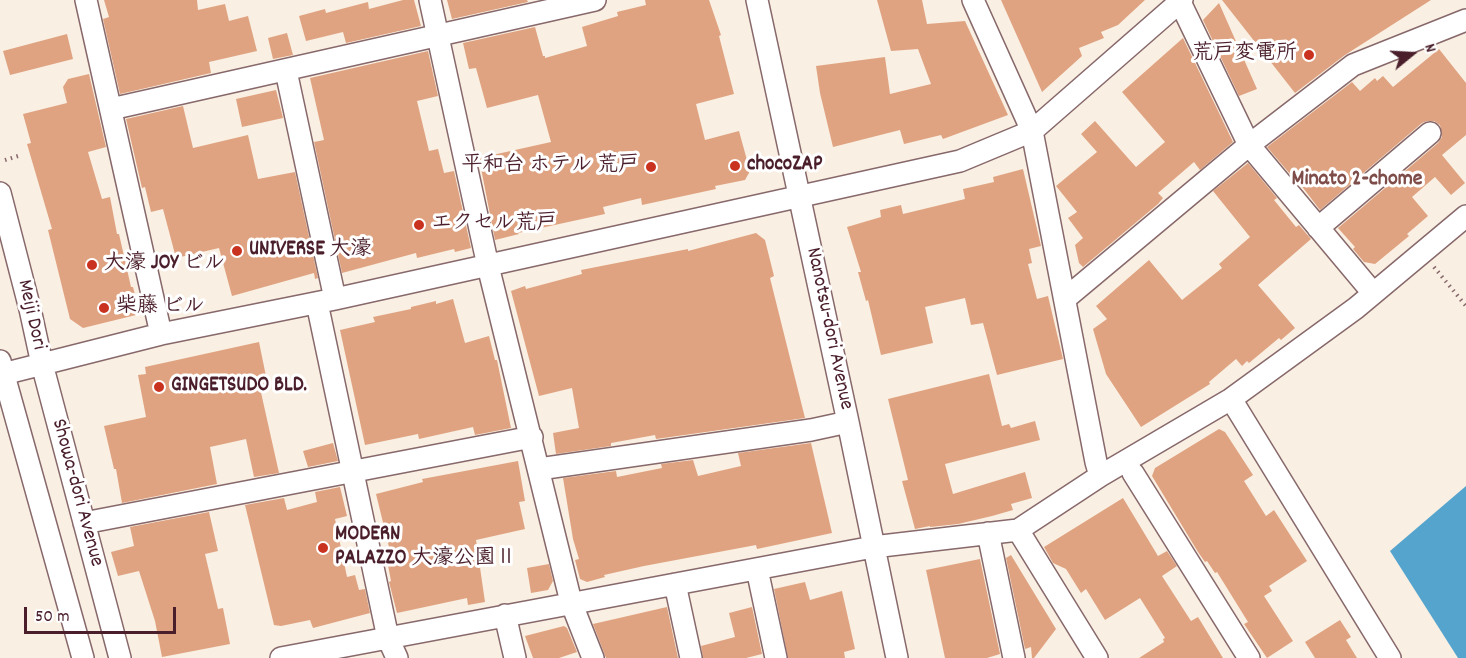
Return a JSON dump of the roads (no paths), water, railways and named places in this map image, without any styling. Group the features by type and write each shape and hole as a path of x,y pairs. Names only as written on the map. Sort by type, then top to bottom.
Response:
{"street":[{"path":"86,0 161,334"},
{"path":"430,0 488,266 571,602 593,658"},
{"name":"Nanotsu-dori Avenue","path":"757,0 897,658"},
{"path":"973,0 1032,131 1100,476"},
{"path":"111,109 286,71 582,1"},
{"path":"42,364 161,334 488,266 960,161 1032,131 1180,1 1249,145 1373,293"},
{"path":"1066,298 1249,145 1353,65 1466,20"},
{"path":"286,71 326,301 352,472 388,638 397,658"},
{"path":"1318,228 1430,133"},
{"name":"Meiji Dori","path":"0,193 42,364 1,373"},
{"path":"282,658 873,547 1018,530 1100,476 1231,399 1356,308 1466,216"},
{"name":"Showa-dori Avenue","path":"42,364 120,658"},
{"name":"Showa-dori Avenue","path":"1,373 83,658"},
{"path":"1231,399 1390,658"},
{"path":"539,469 811,430 848,422"},
{"path":"84,523 532,437"},
{"path":"1133,473 1249,658"},
{"path":"1018,530 1097,658"},
{"path":"988,533 1014,658"},
{"path":"758,569 776,658"},
{"path":"675,584 691,658"},
{"path":"506,615 515,658"}],"water":[{"path":"1466,486 1466,658 1458,658 1390,551"}],"place":[{"name":"荒戸変電所","path":"1309,55"},
{"name":"chocoZAP","path":"735,166"},
{"name":"平和台 ホテル 荒戸","path":"651,167"},
{"name":"エクセル荒戸","path":"419,225"},
{"name":"UNIVERSE 大濠","path":"237,251"},
{"name":"大濠 JOY ビル","path":"92,265"},
{"name":"柴藤 ビル","path":"104,308"},
{"name":"GINGETSUDO BLD.","path":"159,387"},
{"name":"MODERN PALAZZO 大濠公園Ⅱ","path":"323,548"}],"district":[{"name":"Minato 2-chome","path":"1357,181"}]}
